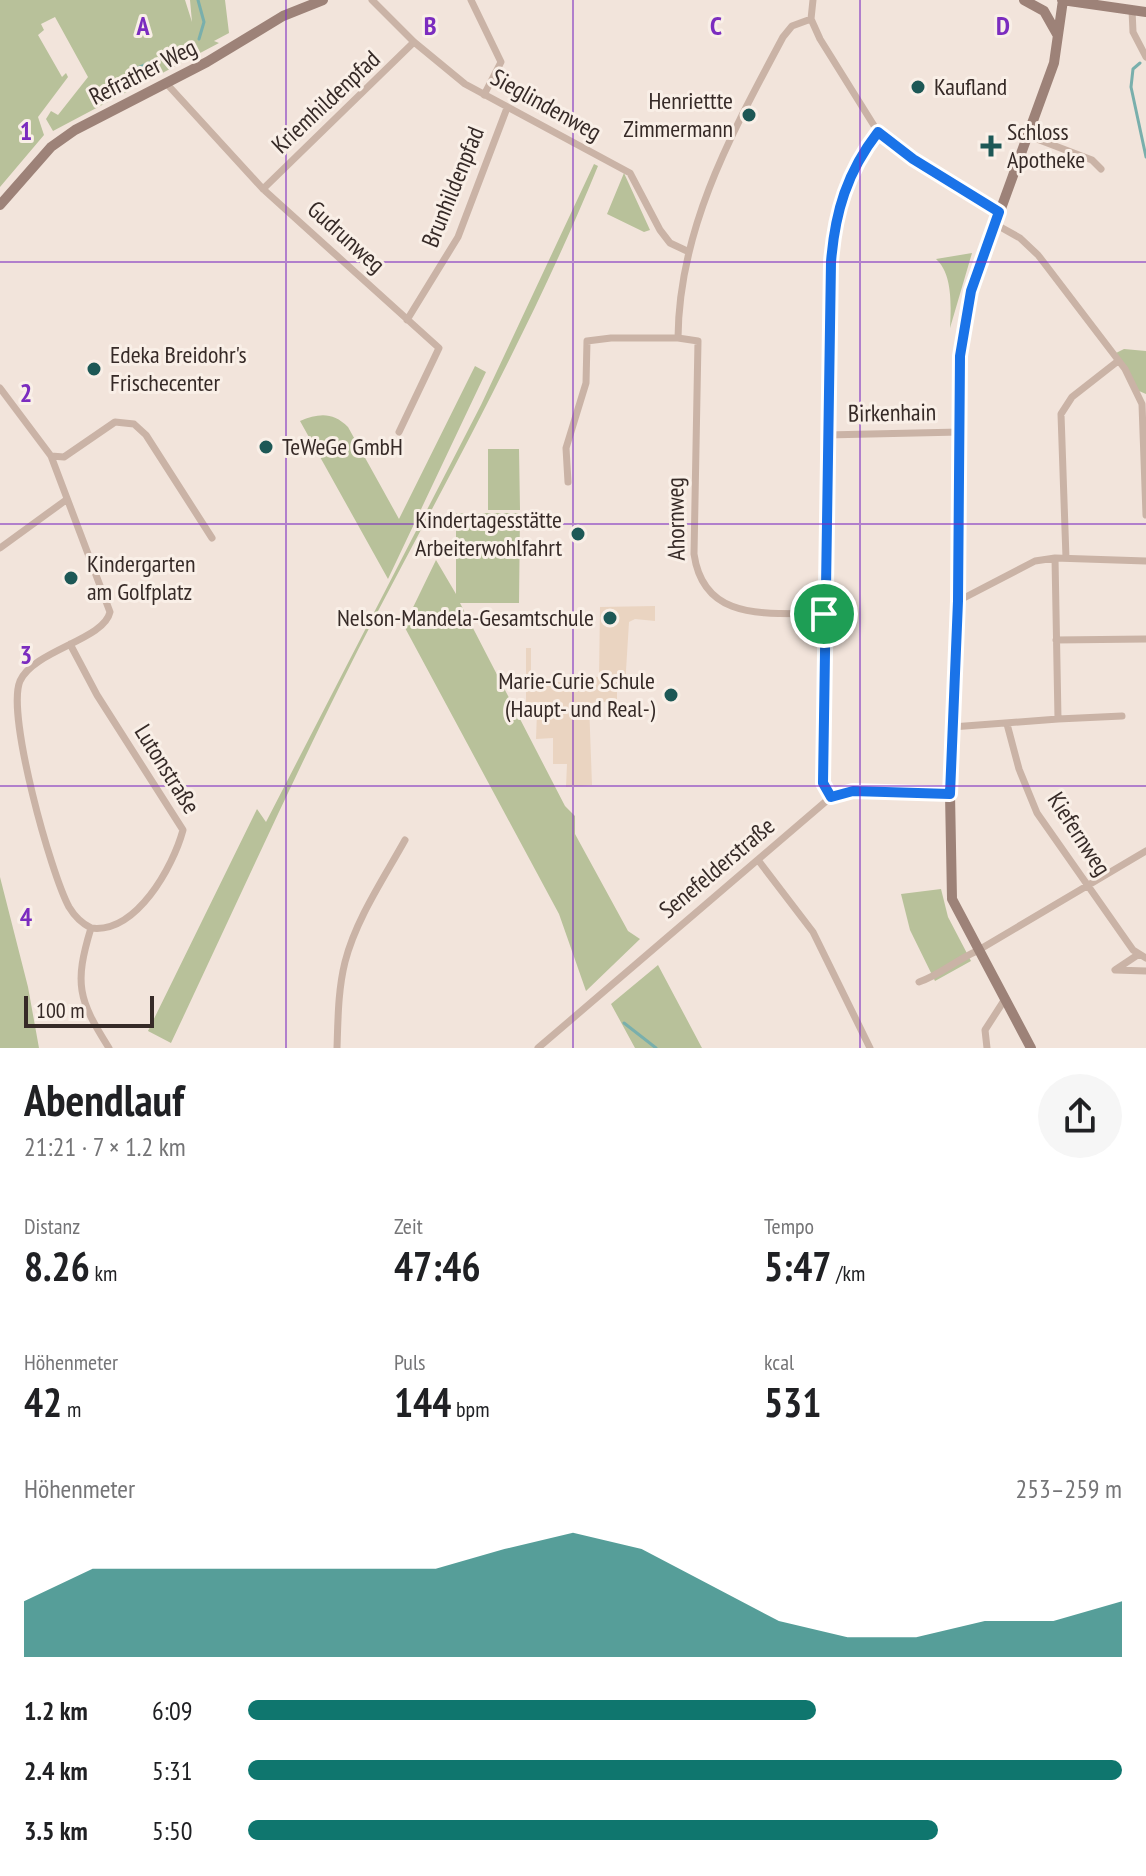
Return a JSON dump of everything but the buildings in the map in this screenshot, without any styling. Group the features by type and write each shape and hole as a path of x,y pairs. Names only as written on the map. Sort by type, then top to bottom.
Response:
{"street":[{"name":"Refrather Weg","path":"0,205 55,143 283,16 323,0"},
{"name":"Sieglindenweg","path":"372,0 414,42 484,95 630,173 660,230 670,243 687,251"},
{"path":"471,0 501,62 484,95"},
{"path":"813,0 811,19 878,132 913,159 999,212"},
{"path":"1024,0 1047,14 1059,38"},
{"path":"1031,1048 952,899 950,794 958,601 960,356 964,322 995,224 1050,77 1063,0 1146,12"},
{"path":"1132,10 1133,32 1146,57"},
{"path":"568,482 566,448 586,383 587,341 678,338 678,307 687,251 726,143 783,37 792,26 811,19"},
{"name":"Kriemhildenpfad","path":"263,189 414,42"},
{"name":"Gudrunweg","path":"166,83 263,189 439,348 399,432"},
{"name":"Brunhildenpfad","path":"407,320 458,237 507,108"},
{"path":"878,132 861,155 845,187 834,221 826,435 828,509 823,783 831,797 853,791 950,794"},
{"path":"1029,136 1092,160 1101,169"},
{"path":"995,224 1020,238 1038,255 1118,361 1144,404 1146,515"},
{"name":"Ahornweg","path":"678,338 698,341 694,554 697,574 714,597 737,609 824,614"},
{"path":"1066,558 1061,414 1072,397 1118,361"},
{"path":"1,390 51,456 110,612 104,623 26,672 18,686 17,703 27,768 56,871 71,910 91,928 80,968 80,992 109,1048"},
{"path":"51,456 64,457 115,422 134,424 146,435 212,538"},
{"name":"Birkenhain","path":"826,435 960,432"},
{"path":"0,548 66,500"},
{"path":"958,601 1014,570 1055,558 1146,561"},
{"path":"1055,558 1058,719"},
{"path":"1056,640 1146,639"},
{"name":"Lutonstraße","path":"70,644 97,695 183,830 158,883 131,916 109,929 91,928"},
{"path":"952,727 1122,716"},
{"name":"Kiefernweg","path":"1007,724 1019,769 1037,813 1133,950 1143,956"},
{"name":"Senefelderstraße","path":"538,1048 831,797"},
{"path":"337,1048 338,1007 346,960 367,909 405,840"},
{"path":"919,982 1146,851"},
{"path":"758,860 813,932 870,1048"},
{"name":"Kiefernweg","path":"1143,956 1115,970 1146,971"},
{"path":"987,1048 985,1030 1005,999"}],"green space":[{"path":"0,0 185,0 192,22 190,0 225,0 229,33 214,41 219,43 53,131 46,119 51,111 58,115 88,77 55,17 41,24 44,30 38,35 62,77 66,73 68,77 38,117 44,135 0,187"},
{"path":"594,164 598,166 548,280 324,718 171,1043 148,1031 257,809 266,822 481,405"},
{"path":"624,173 650,230 644,232 607,214"},
{"path":"972,253 950,328 948,282 942,265 936,259"},
{"path":"1124,349 1146,351 1146,394 1139,391 1116,353"},
{"path":"475,366 486,372 388,579 300,421 326,415 348,427 399,519"},
{"path":"488,449 519,449 520,510 488,510"},
{"path":"456,513 520,513 519,603 460,603 565,806 575,816 575,834 628,931 640,939 586,991 559,914 404,626 436,560 456,594"},
{"path":"0,877 28,987 39,1048 0,1048"},
{"path":"941,889 948,917 971,961 935,981 910,930 901,894"},
{"path":"658,965 702,1048 635,1048 611,1004"}],"shaded area":[{"path":"655,606 655,621 635,619 629,622 625,687 617,688 617,701 589,703 592,785 566,787 567,764 553,764 553,738 536,739 537,712 526,712 526,648 531,648 531,682 581,682 582,676 599,677 600,607"}],"waterway":[{"path":"198,0 204,22 199,39"},
{"path":"123,82 131,71 193,44"},
{"path":"1140,63 1133,69 1131,87 1146,157"},
{"path":"624,1023 656,1048"}],"place":[{"name":"Kaufland","path":"918,87"},
{"name":"Henriettte Zimmermann","path":"749,115"},
{"name":"Schloss Apotheke","path":"991,146"},
{"name":"Edeka Breidohr's Frischecenter","path":"94,369"},
{"name":"TeWeGe GmbH","path":"266,447"},
{"name":"Kindertagesstätte Arbeiterwohlfahrt","path":"578,534"},
{"name":"Kindergarten am Golfplatz","path":"71,578"},
{"name":"Nelson-Mandela-Gesamtschule","path":"610,618"},
{"name":"Marie-Curie Schule (Haupt- und Real-)","path":"671,695"}],"route":[{"path":"878,132 913,159 999,212 971,291 960,356 958,601 950,794 853,791 831,797 823,783 824,614 828,509 826,435 834,221 845,187 861,155 878,132"}]}
